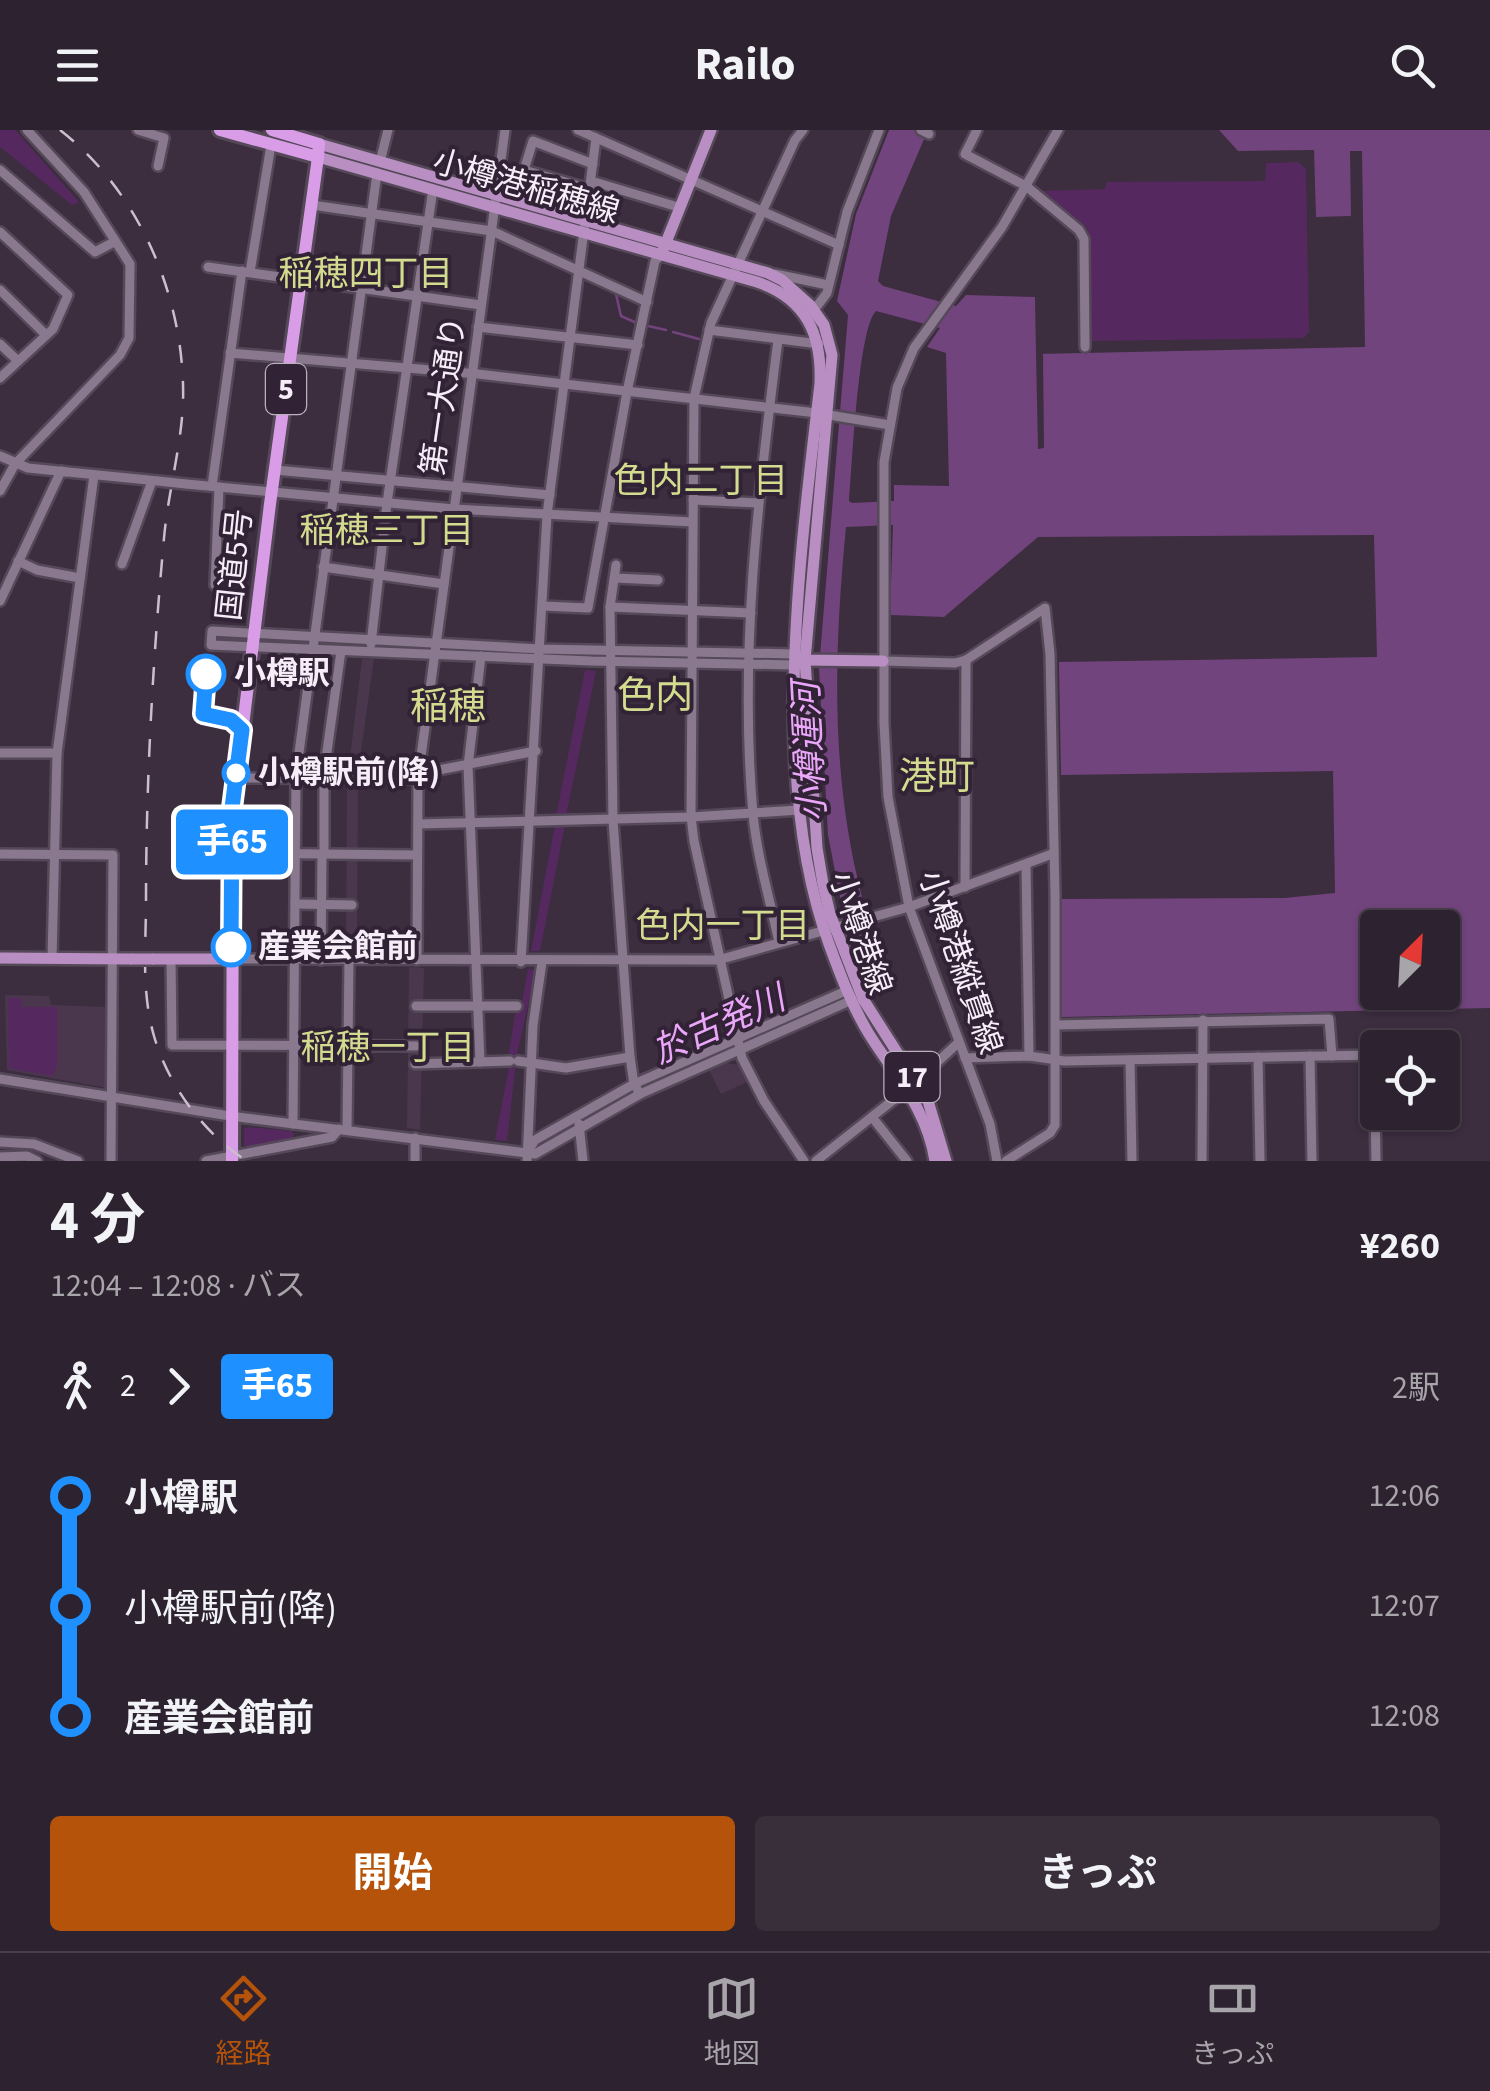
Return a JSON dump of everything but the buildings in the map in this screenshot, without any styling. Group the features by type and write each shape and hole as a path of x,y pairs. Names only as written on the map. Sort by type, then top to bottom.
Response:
{"highway":[{"path":"220,130 273,134 319,144"},
{"name":"国道5号","path":"231,1158 232,852 236,778 319,144"}],"main road":[{"path":"663,248 710,130"},
{"name":"小樽港稲穂線","path":"319,144 432,190 496,201"},
{"name":"小樽港稲穂線","path":"378,168 736,270"},
{"path":"736,270 768,273 782,280 824,325 832,355 827,414"},
{"path":"736,270 768,286 798,308 811,324 821,355 827,414"},
{"name":"小樽港線","path":"827,414 803,660 807,810 836,928 872,1039 928,1102 946,1161"},
{"path":"803,660 884,661"},
{"path":"0,958 231,959"},
{"name":"小樽港線","path":"911,1085 935,1161"}],"street":[{"path":"0,491 15,464 125,348 128,338 130,264 84,192 27,130"},
{"path":"138,130 164,138 158,166"},
{"path":"293,1124 296,778 371,214 388,130"},
{"path":"497,130 505,131"},
{"path":"578,130 838,244"},
{"path":"803,130 762,210 710,330 694,398 691,817 718,960 740,1044 756,1086 804,1161"},
{"path":"814,310 825,300 858,178 878,130"},
{"path":"976,130 965,154 1026,186 1079,230 1084,239 1085,346"},
{"path":"230,353 694,398 890,425 901,376 923,336 1002,227 1058,130"},
{"name":"第一大通り","path":"416,960 418,777 505,131"},
{"path":"215,585 216,486 230,353 273,134"},
{"path":"521,962 547,515 596,138"},
{"path":"593,164 533,141 524,170 678,207"},
{"path":"0,170 95,252 114,242"},
{"path":"370,646 432,190"},
{"path":"312,205 492,231 647,302"},
{"path":"0,232 68,295 53,328 0,378"},
{"path":"542,606 588,608 627,392 656,261 663,248"},
{"path":"208,267 481,304"},
{"path":"768,273 828,285"},
{"path":"0,290 46,334"},
{"path":"478,326 638,346"},
{"path":"710,330 819,344"},
{"path":"778,340 758,502 750,659 753,814 779,942"},
{"path":"0,344 18,360"},
{"name":"小樽港縦貫線","path":"890,425 882,536 884,770 909,908 990,1124 997,1161"},
{"path":"0,456 15,464 65,472 186,484 454,509 692,522"},
{"path":"275,470 550,495"},
{"path":"0,601 65,472"},
{"path":"52,959 57,753 94,475"},
{"path":"122,564 155,481"},
{"path":"693,500 758,502"},
{"path":"18,562 80,578"},
{"path":"616,565 610,607 613,820 630,1057 634,1084 640,1094"},
{"path":"322,567 444,584"},
{"path":"615,578 658,580"},
{"path":"610,607 751,613"},
{"path":"884,661 966,660 1045,608 1050,644 1055,1125 1050,1133 1006,1161"},
{"path":"255,641 315,638 370,646 540,654 803,660"},
{"path":"255,641 314,650 370,646"},
{"path":"434,649 481,656 540,654"},
{"path":"321,960 324,779 340,651"},
{"path":"480,1062 468,766 481,656"},
{"path":"965,887 966,660"},
{"path":"236,778 418,777 536,751"},
{"path":"0,753 57,753"},
{"path":"418,824 613,820 807,810"},
{"path":"232,852 417,855"},
{"path":"0,854 113,855 110,1161"},
{"path":"231,959 718,960 909,908 1052,854"},
{"path":"1026,865 1030,1056"},
{"path":"295,904 352,905"},
{"path":"171,960 172,1045 416,1046"},
{"path":"343,1130 348,960"},
{"path":"527,1157 533,1025 542,962"},
{"path":"578,1122 855,993"},
{"path":"416,1006 517,1006"},
{"path":"1056,1024 1330,1019 1332,1056"},
{"path":"1202,1020 1202,1161"},
{"path":"816,1161 959,1042"},
{"path":"0,1079 527,1157 544,1150 634,1084 740,1044"},
{"path":"965,1058 1130,1060 1374,1055 1376,1161"},
{"path":"1310,1056 1312,1161"},
{"path":"416,1064 514,1061 566,1068 630,1057"},
{"path":"1258,1057 1260,1161"},
{"path":"1130,1060 1132,1161"},
{"path":"872,1116 906,1161"},
{"path":"578,1122 584,1161"},
{"path":"206,1161 332,1137 343,1130"},
{"path":"414,1161 415,1138"},
{"path":"0,1142 34,1144 78,1161"},
{"path":"0,1156 27,1156 37,1161"}],"shaded area":[{"path":"0,130 15,130 79,202 72,205 0,147"},
{"path":"889,130 928,130 891,216 878,281 883,286 956,306 966,295 1035,297 1036,354 1365,347 1362,151 1350,151 1351,216 1316,217 1314,150 1238,151 1219,130 1490,130 1490,1008 1460,1009 1460,910 1360,910 1360,1010 1395,1010 1062,1017 1059,899 1284,898 1335,893 1333,771 1061,775 1059,662 1377,657 1374,535 1038,537 944,617 890,615 893,525 846,527 837,667 840,759 844,805 862,897 857,899 887,985 874,990 840,897 828,835 819,668 848,315 837,301 856,214","holes":["876,311 940,328 927,347 946,353 949,486 894,485 894,501 852,503 849,501 860,370"]},
{"path":"1298,162 1306,169 1309,332 1304,338 1091,341 1089,233 1086,226 1040,191 1105,189 1107,182 1265,181 1266,163"},
{"path":"362,659 374,659 358,772 357,952 346,952 347,782"},
{"path":"585,670 596,671 566,816 556,816"},
{"path":"555,825 565,825 540,951 531,951"},
{"path":"409,967 424,968 420,1130 407,1128"},
{"path":"528,969 536,970 516,1058 508,1058 516,1009 521,1007"},
{"path":"5,995 49,996 51,1005 108,1007 107,1088 7,1070"},
{"path":"8,998 21,998 22,1007 57,1007 57,1065 53,1076 9,1068"},
{"path":"510,1062 516,1062 507,1141 495,1140"},
{"path":"726,1063 739,1065 747,1082 721,1094 709,1070"},
{"path":"244,1129 294,1134 292,1139 249,1147 244,1145"}],"pier":[{"path":"1036,354 1043,354 1044,448 1038,449"}],"waterway":[{"path":"616,294 621,316 639,324"},
{"path":"648,326 666,330"},
{"path":"673,332 699,339"},
{"name":"於古発川","path":"758,1034 843,998"},
{"name":"於古発川","path":"582,1120 632,1090"},
{"name":"於古発川","path":"26,1148 36,1150"}],"railway":[{"path":"60,130 89,156 135,217 167,288 176,326 183,403 164,538 153,674 146,985 154,1036 178,1090 202,1123 247,1161"}],"bus line":[{"name":"手65","path":"206,674 203,714 231,720 242,730 232,808 231,947"}],"place":[{"name":"小樽駅","path":"206,674"},
{"name":"小樽駅前(降)","path":"236,773"},
{"name":"産業会館前","path":"231,947"}],"district":[{"name":"稲穂四丁目","path":"366,274"},
{"name":"色内二丁目","path":"701,481"},
{"name":"稲穂三丁目","path":"387,531"},
{"name":"色内","path":"655,696"},
{"name":"稲穂","path":"448,707"},
{"name":"港町","path":"937,777"},
{"name":"色内一丁目","path":"723,926"},
{"name":"稲穂一丁目","path":"388,1048"}],"water label":[{"name":"小樽運河","path":"810,752"}]}
